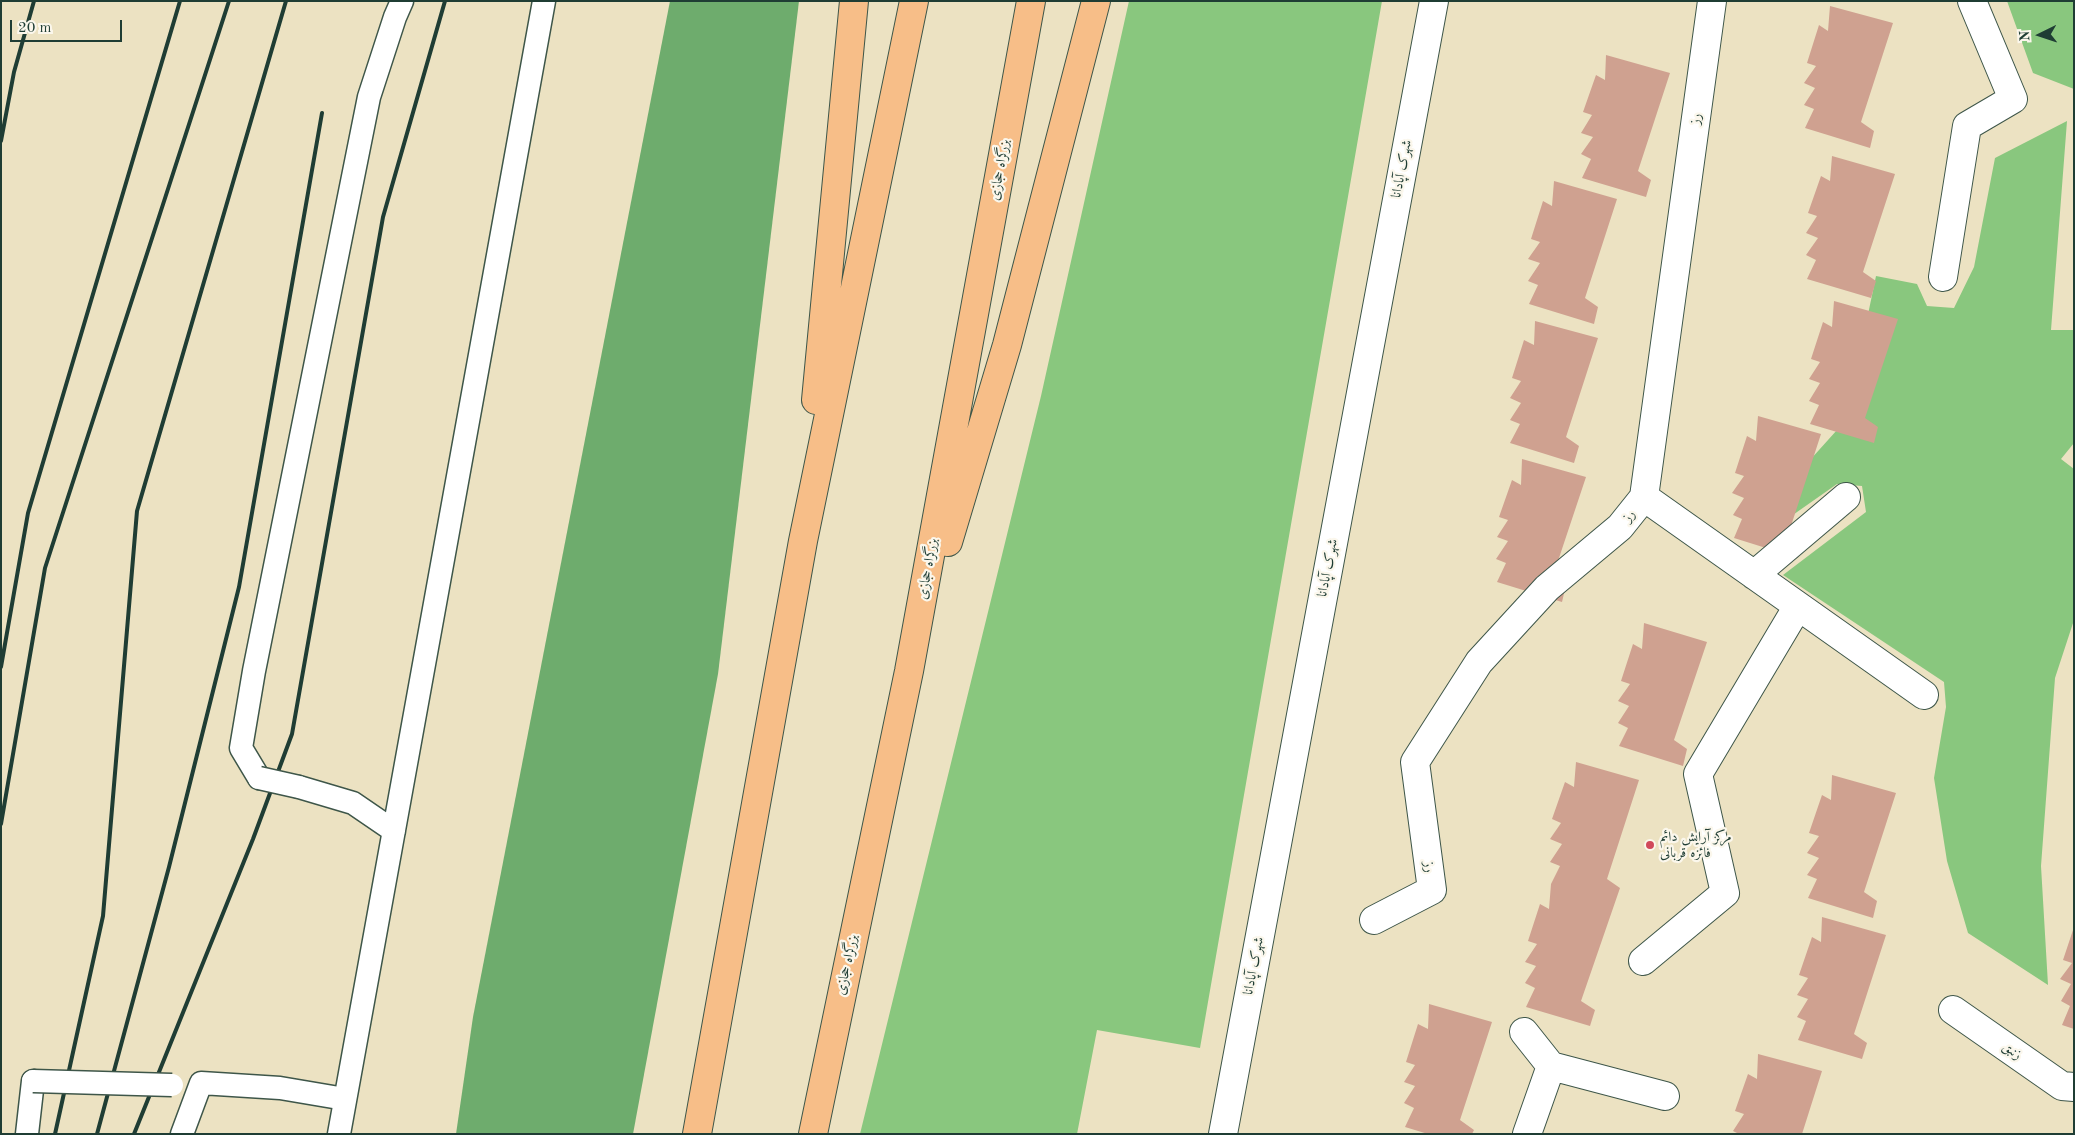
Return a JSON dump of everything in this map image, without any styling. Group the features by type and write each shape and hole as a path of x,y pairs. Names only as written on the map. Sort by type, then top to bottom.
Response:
{"highway":[{"path":"803,541 854,1"},
{"path":"697,1134 803,541 914,1"},
{"name":"بزرگراه حجازی","path":"813,1134 909,671 1031,1"},
{"path":"909,671 1007,345 1096,1"}],"street":[{"name":"شهرک آپادانا","path":"1223,1134 1434,1"},
{"name":"رز","path":"1374,920 1432,890 1415,762 1478,662 1547,588 1620,527 1644,497 1712,1"},
{"path":"1943,277 1967,126 2013,99 1972,1"},
{"path":"1644,497 1924,694"},
{"path":"1754,575 1846,497"},
{"path":"1643,960 1724,893 1698,774 1798,606"},
{"name":"زنبق","path":"1953,1010 2062,1086 2074,1087"},
{"path":"1524,1032 1551,1066 1665,1096"},
{"path":"1527,1134 1551,1066"}],"lane":[{"path":"394,831 353,803 299,787 259,778 241,748 254,672 370,97 395,17 402,1"},
{"path":"339,1134 544,1"},
{"path":"27,1134 32,1081 172,1085 201,1083 280,1088 345,1099"},
{"path":"182,1134 201,1083"}],"green space":[{"path":"670,1 799,1 718,674 633,1134 456,1134 473,1017"},
{"path":"1129,1 1382,1 1200,1048 1097,1030 1077,1134 860,1134 1041,396"},
{"path":"2007,1 2074,1 2074,89 2033,73"},
{"path":"2067,121 2051,330 2074,330 2074,443 2061,459 2074,469 2074,620 2055,678 2041,866 2048,985 1968,933 1947,861 1934,778 1946,707 1944,682 1783,575 1866,512 1862,486 1837,484 1770,531 1792,480 1846,420 1876,276 1917,284 1927,306 1954,308 1974,267 1995,158"}],"building":[{"path":"1830,6 1893,23 1861,122 1874,131 1870,148 1805,128 1814,109 1804,105 1815,88 1804,83 1816,66 1807,63 1819,25 1828,31"},
{"path":"1606,55 1670,73 1638,171 1651,180 1646,197 1582,178 1591,159 1581,154 1593,137 1581,133 1592,115 1583,112 1596,75 1605,80"},
{"path":"1832,156 1895,174 1863,272 1876,281 1871,298 1807,279 1816,260 1806,255 1818,238 1806,233 1817,216 1808,213 1821,176 1830,181"},
{"path":"1554,181 1617,199 1585,298 1598,307 1594,324 1529,304 1538,285 1528,281 1540,263 1528,259 1540,242 1531,239 1543,201 1552,206"},
{"path":"1834,301 1898,319 1865,418 1878,427 1874,443 1810,424 1819,405 1809,401 1820,383 1809,379 1820,362 1811,359 1823,322 1832,327"},
{"path":"1535,321 1598,338 1566,437 1579,446 1574,463 1510,443 1520,424 1510,420 1521,403 1510,398 1521,381 1512,378 1524,340 1534,345"},
{"path":"1758,416 1821,434 1789,532 1802,542 1798,558 1734,538 1742,519 1733,515 1744,498 1732,493 1744,476 1735,473 1747,436 1756,441"},
{"path":"1522,459 1586,477 1553,576 1566,585 1562,602 1497,582 1506,563 1496,559 1508,541 1497,537 1508,520 1499,517 1512,480 1521,485"},
{"path":"1644,623 1707,642 1674,740 1687,749 1683,766 1619,746 1628,728 1618,723 1629,706 1618,701 1630,684 1621,681 1633,644 1642,649"},
{"path":"1576,762 1639,780 1607,879 1620,888 1581,1001 1595,1010 1590,1026 1526,1007 1535,988 1525,983 1536,966 1525,962 1537,944 1528,941 1540,904 1549,909 1551,884 1560,866 1550,862 1562,844 1550,839 1561,823 1552,819 1565,782 1574,787"},
{"path":"1832,775 1896,793 1864,892 1877,901 1873,918 1808,898 1817,879 1807,875 1819,858 1807,853 1819,836 1809,833 1822,795 1831,800"},
{"path":"1822,917 1886,935 1854,1034 1867,1043 1862,1059 1798,1040 1806,1021 1797,1017 1808,999 1797,995 1808,978 1799,975 1812,937 1821,942"},
{"path":"2074,927 2074,1029 2062,1025 2070,1006 2061,1001 2071,984 2060,979 2072,963 2063,960"},
{"path":"1429,1004 1492,1022 1460,1120 1474,1130 1472,1134 1428,1134 1405,1127 1414,1108 1404,1103 1415,1086 1404,1082 1415,1065 1406,1062 1418,1024 1428,1029"},
{"path":"1758,1054 1822,1071 1802,1134 1739,1134 1733,1131 1744,1114 1735,1111 1748,1074 1757,1079"}],"railway":[{"path":"1,141 14,72 34,1"},
{"path":"1,667 28,513 180,1"},
{"path":"1,824 45,568 229,1"},
{"path":"55,1134 103,916 137,511 286,1"},
{"path":"134,1134 253,839 292,734 383,217 445,1"},
{"path":"97,1134 169,867 239,587 322,113"}],"place":[{"name":"مرکز آرایش دائم فائزه قربانی","path":"1650,845"}]}
